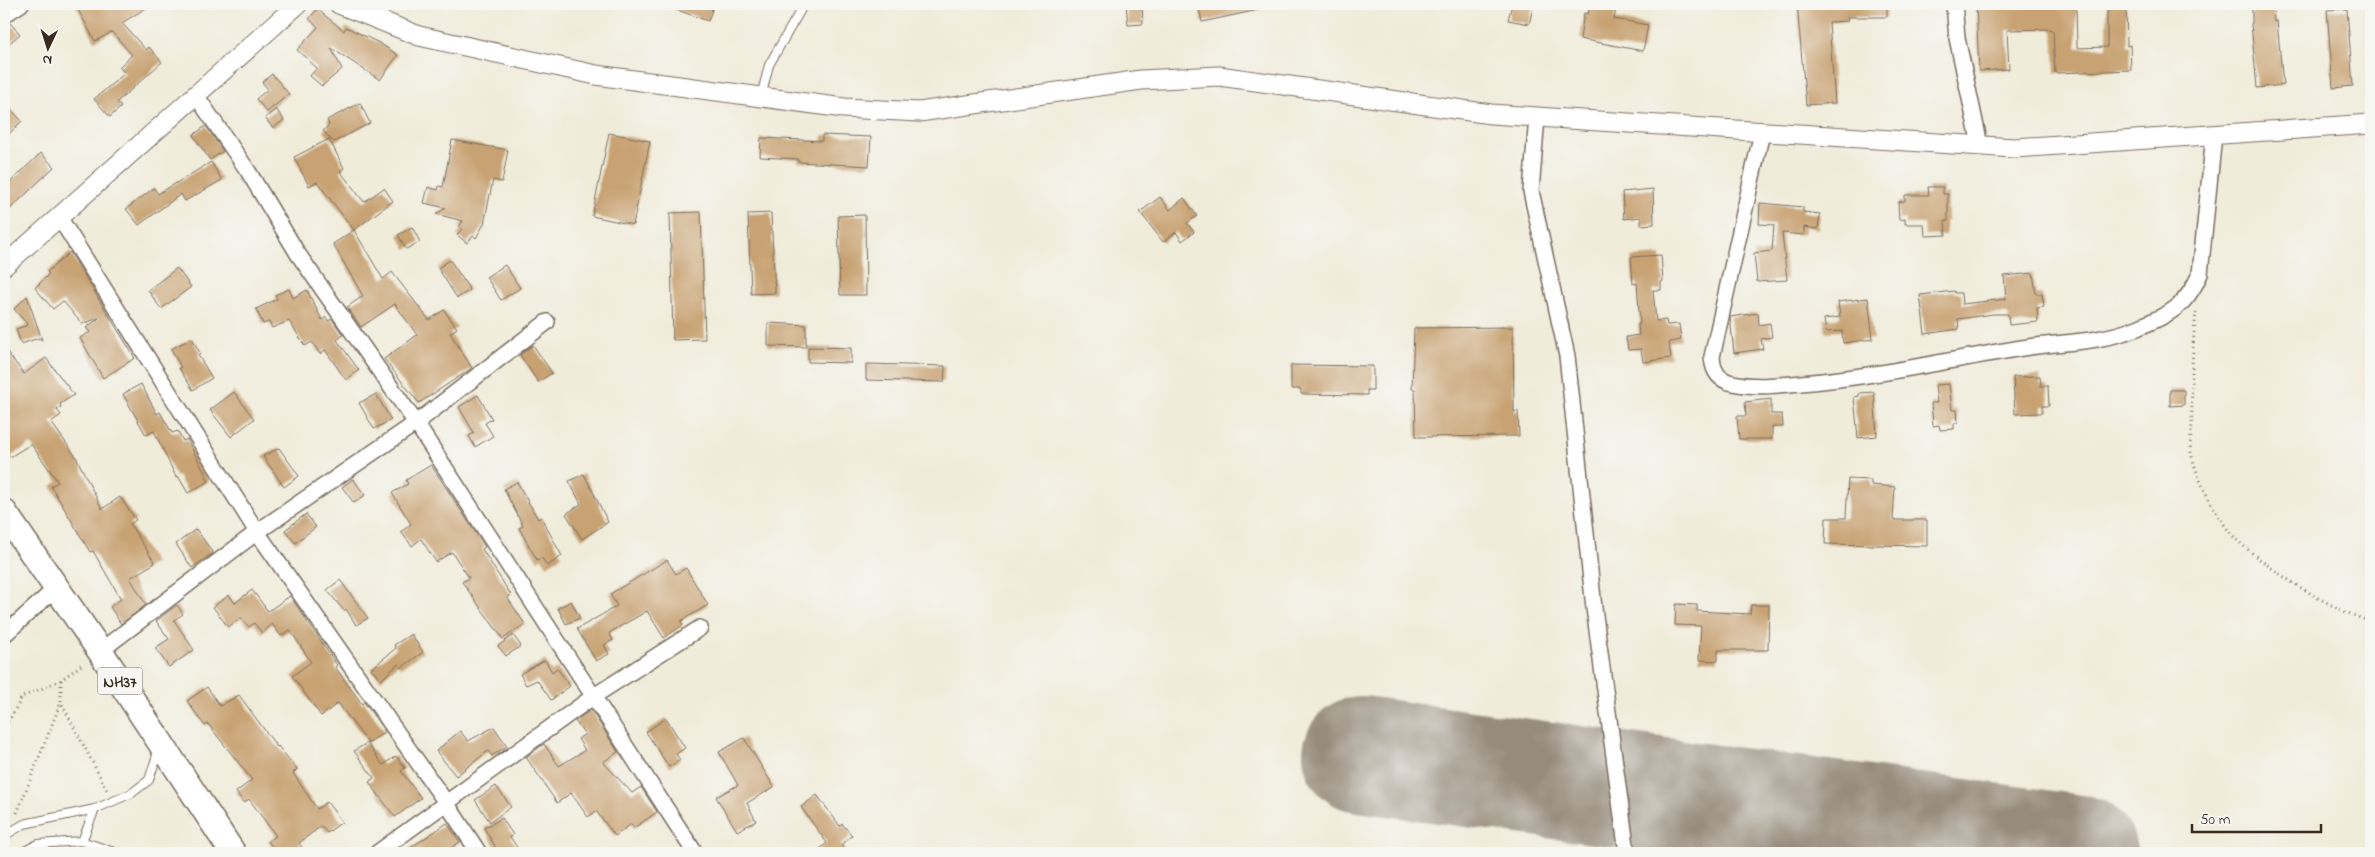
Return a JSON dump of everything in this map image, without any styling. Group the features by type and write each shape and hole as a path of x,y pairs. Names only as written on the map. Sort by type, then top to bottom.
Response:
{"highway":[{"name":"NH37","path":"4,512 100,651 233,853"}],"street":[{"path":"4,15 21,4"},
{"path":"4,266 298,4"},
{"path":"339,4 419,36 596,75 844,108 919,112 1141,80 1219,76 1491,114 2014,148 2371,124"},
{"path":"1954,4 1959,47 1980,145"},
{"path":"195,94 248,171 298,254 416,423 695,853"},
{"path":"1537,117 1531,191 1567,356 1594,608 1627,853"},
{"path":"1762,132 1712,357 1713,369 1722,379 1735,384 1780,385 1840,380 2031,347 2100,339 2136,328 2177,308 2191,294 2200,274 2214,135"},
{"path":"59,217 257,532 447,804 479,853"},
{"path":"100,651 257,532 416,423 547,322"},
{"path":"4,635 56,589"},
{"path":"377,853 594,696 700,628"}],"lane":[{"path":"761,97 770,65 804,4"},
{"path":"7,834 24,824 95,809 132,793 149,780 161,744"},
{"path":"82,841 95,809"},
{"path":"21,853 38,844 82,841 116,853"}],"path":[{"path":"2196,310 2191,381 2191,452 2203,486 2221,520 2238,541 2300,587 2352,615 2371,622"},
{"path":"4,725 10,719 22,697 61,680 100,651"},
{"path":"7,834 61,702 61,680"},
{"path":"61,702 113,802"}],"building":[{"path":"75,4 152,4 122,23 146,50 149,47 162,62 117,102 121,107 110,117 94,99 125,73 119,67 132,55 112,32 95,41"},
{"path":"666,4 714,4 708,21 666,6"},
{"path":"1126,4 1142,4 1143,24 1128,25"},
{"path":"1198,4 1258,4 1258,10 1202,22"},
{"path":"1512,4 1534,4 1529,24 1508,20"},
{"path":"1590,4 1617,4 1614,19 1648,25 1643,51 1580,39 1584,13 1588,14"},
{"path":"1797,4 1887,4 1887,17 1847,17 1848,21 1829,22 1835,103 1806,105"},
{"path":"1976,4 2076,4 2077,48 2107,47 2107,4 2126,4 2127,46 2130,45 2131,70 2055,73 2053,31 2050,29 2007,30 2009,69 1979,71"},
{"path":"2252,4 2273,4 2274,22 2277,21 2283,85 2257,88 2251,24"},
{"path":"317,9 344,31 346,27 379,43 398,55 380,80 331,48 342,69 322,86 310,76 317,68 297,50 318,27 309,19"},
{"path":"2347,9 2353,86 2333,88 2327,10"},
{"path":"10,23 20,34 4,48 4,24"},
{"path":"272,74 289,94 267,112 256,99 268,89 262,82"},
{"path":"4,102 22,121 4,139"},
{"path":"360,103 370,123 334,142 323,131 329,125 327,120"},
{"path":"276,109 284,120 273,128 265,118"},
{"path":"206,126 223,151 210,160 193,135"},
{"path":"609,133 650,141 633,225 592,216"},
{"path":"822,135 871,137 869,166 798,162 798,159 760,157 761,138 822,141"},
{"path":"329,139 344,168 340,171 364,202 384,188 393,201 354,230 317,182 309,186 294,157"},
{"path":"452,140 508,150 502,182 493,180 484,224 476,238 473,236 467,243 457,235 462,229 459,227 463,221 436,214 446,208 424,203 428,187 438,190 439,186 443,187"},
{"path":"41,153 54,167 4,215 4,188"},
{"path":"211,162 222,180 185,201 181,194 139,225 126,209 154,188 158,194"},
{"path":"1928,187 1943,187 1943,194 1948,194 1948,221 1945,221 1946,235 1925,236 1924,224 1905,224 1905,219 1899,220 1898,202 1905,201 1905,195 1929,195"},
{"path":"1653,189 1654,224 1641,225 1641,217 1624,219 1622,192"},
{"path":"1160,197 1170,210 1184,198 1197,216 1187,223 1194,232 1182,241 1176,232 1163,242 1140,212"},
{"path":"1760,203 1803,207 1803,212 1820,214 1818,229 1804,227 1804,235 1782,233 1787,280 1757,282 1754,253 1772,251 1774,225 1759,224"},
{"path":"701,212 705,339 673,340 670,213"},
{"path":"771,213 775,293 751,294 748,214"},
{"path":"865,215 866,295 840,295 838,216"},
{"path":"412,227 420,242 406,249 398,235"},
{"path":"354,230 383,279 392,272 429,320 444,310 457,328 450,333 472,368 419,403 384,359 417,335 395,304 361,327 347,307 363,296 333,244"},
{"path":"70,252 135,358 103,378 80,338 90,332 86,328 99,318 82,324 63,301 53,309 35,288 49,274 47,272"},
{"path":"1661,255 1663,281 1661,282 1661,290 1653,290 1656,321 1666,320 1667,325 1679,324 1681,340 1669,342 1671,358 1643,362 1641,349 1628,350 1626,337 1639,335 1638,324 1640,324 1637,283 1633,284 1631,257"},
{"path":"450,260 470,290 457,298 438,268"},
{"path":"505,265 520,288 501,300 486,277"},
{"path":"177,268 191,287 161,309 148,290"},
{"path":"2033,273 2036,294 2042,294 2044,307 2037,308 2038,322 2009,325 2008,314 1993,314 1958,319 1959,329 1925,334 1920,295 1954,291 1955,293 1961,293 1962,304 2006,299 2004,276"},
{"path":"289,289 293,298 307,290 322,320 326,317 328,321 332,319 343,335 337,340 359,370 346,380 325,350 320,354 312,342 305,346 289,321 272,328 269,322 263,324 256,309 277,299 275,295"},
{"path":"27,296 42,340 39,338 21,344 16,329 28,325 14,309"},
{"path":"1868,298 1873,339 1843,343 1842,331 1826,332 1824,319 1840,317 1838,302"},
{"path":"1758,313 1759,325 1770,323 1772,337 1761,339 1763,349 1734,353 1730,317"},
{"path":"768,323 806,325 806,347 768,346"},
{"path":"1513,327 1514,412 1518,411 1519,436 1416,437 1415,389 1412,389 1414,328"},
{"path":"192,338 200,353 198,355 212,378 193,390 179,368 181,367 171,349"},
{"path":"533,345 552,373 538,382 520,355"},
{"path":"808,347 851,348 851,363 808,362"},
{"path":"4,348 24,374 46,358 74,395 60,404 61,407 57,410 61,415 51,422 76,457 102,509 120,497 136,520 130,524 155,563 130,578 146,605 121,624 110,607 121,599 93,551 90,552 51,486 58,482 31,444 10,457 4,447"},
{"path":"866,364 945,366 944,382 866,380"},
{"path":"1291,365 1373,366 1373,390 1367,390 1367,395 1301,394 1301,389 1291,389"},
{"path":"2040,376 2041,386 2048,386 2049,406 2042,406 2042,413 2015,414 2013,377"},
{"path":"141,384 157,414 160,412 172,433 178,431 183,441 187,439 209,481 188,493 178,476 176,477 154,431 146,435 123,394"},
{"path":"1949,384 1952,410 1957,410 1958,423 1954,423 1954,429 1940,430 1939,425 1933,426 1931,403 1937,403 1935,385"},
{"path":"2170,390 2184,390 2184,405 2170,406"},
{"path":"234,392 254,419 231,437 210,410"},
{"path":"1874,392 1877,436 1858,438 1854,397 1859,396 1859,393"},
{"path":"376,394 391,420 374,429 359,403"},
{"path":"478,395 492,419 485,423 493,436 475,447 469,436 474,433 459,407"},
{"path":"1771,399 1771,414 1782,414 1783,427 1772,427 1772,439 1739,439 1737,416 1746,416 1745,402"},
{"path":"279,448 299,476 284,487 263,456"},
{"path":"431,465 485,547 482,549 511,595 507,597 525,624 503,639 462,582 469,578 452,552 436,562 421,539 412,546 401,532 411,524 392,493 408,484 406,480"},
{"path":"584,474 608,522 582,539 566,514 581,504 569,481"},
{"path":"353,479 365,495 354,503 342,487"},
{"path":"1848,479 1871,480 1871,485 1895,487 1893,520 1927,520 1927,546 1825,544 1826,518 1846,518"},
{"path":"517,482 538,519 541,517 562,556 547,566 542,558 537,560 519,528 523,526 504,489"},
{"path":"306,514 316,527 295,543 285,530"},
{"path":"196,529 213,553 192,568 176,544"},
{"path":"667,560 676,574 686,568 708,605 681,621 683,625 664,638 647,611 609,633 613,640 604,645 609,654 596,661 577,629 617,606 610,594"},
{"path":"340,580 368,618 356,625 346,609 344,611 327,590"},
{"path":"252,590 268,611 290,596 337,665 335,667 362,704 364,702 385,732 368,743 338,703 321,716 292,676 311,662 290,630 281,636 272,624 262,633 254,623 249,627 241,618 228,627 213,607 229,595 235,603"},
{"path":"571,601 580,618 566,624 558,608"},
{"path":"1676,604 1697,605 1697,611 1750,614 1751,605 1769,605 1768,650 1718,650 1718,661 1699,660 1701,626 1675,625"},
{"path":"177,605 183,614 174,620 194,650 169,667 155,648 169,639 156,621"},
{"path":"411,634 423,652 401,668 398,664 381,680 371,669 396,648 394,645"},
{"path":"513,635 521,646 506,656 498,646"},
{"path":"545,660 552,672 557,668 570,686 551,700 537,680 526,685 520,674"},
{"path":"207,687 220,706 239,695 277,747 297,769 293,773 317,809 327,802 342,822 327,833 321,826 299,843 306,853 277,853 268,841 276,836 249,799 244,803 236,792 252,780 208,724 205,726 187,701"},
{"path":"591,710 618,752 603,762 632,793 641,787 657,812 634,828 631,824 615,836 596,811 588,817 571,793 557,803 526,757 544,744 559,766 585,750 578,739 585,734 575,721"},
{"path":"666,718 685,748 676,754 680,760 669,767 646,732"},
{"path":"494,727 507,746 492,756 488,751 456,776 436,751 460,731 468,741"},
{"path":"744,738 774,787 747,803 756,821 737,831 716,797 738,785 719,752"},
{"path":"367,743 383,765 396,756 405,768 401,771 421,798 395,817 369,782 374,778 354,751"},
{"path":"496,786 511,807 490,822 475,800"},
{"path":"817,795 840,826 842,824 852,835 841,845 847,853 815,853 827,843 801,807"},
{"path":"502,818 513,835 510,837 521,853 499,853 484,828"},
{"path":"447,823 460,842 443,853 403,853"}],"runway":[{"path":"1361,754 2079,853"}]}
